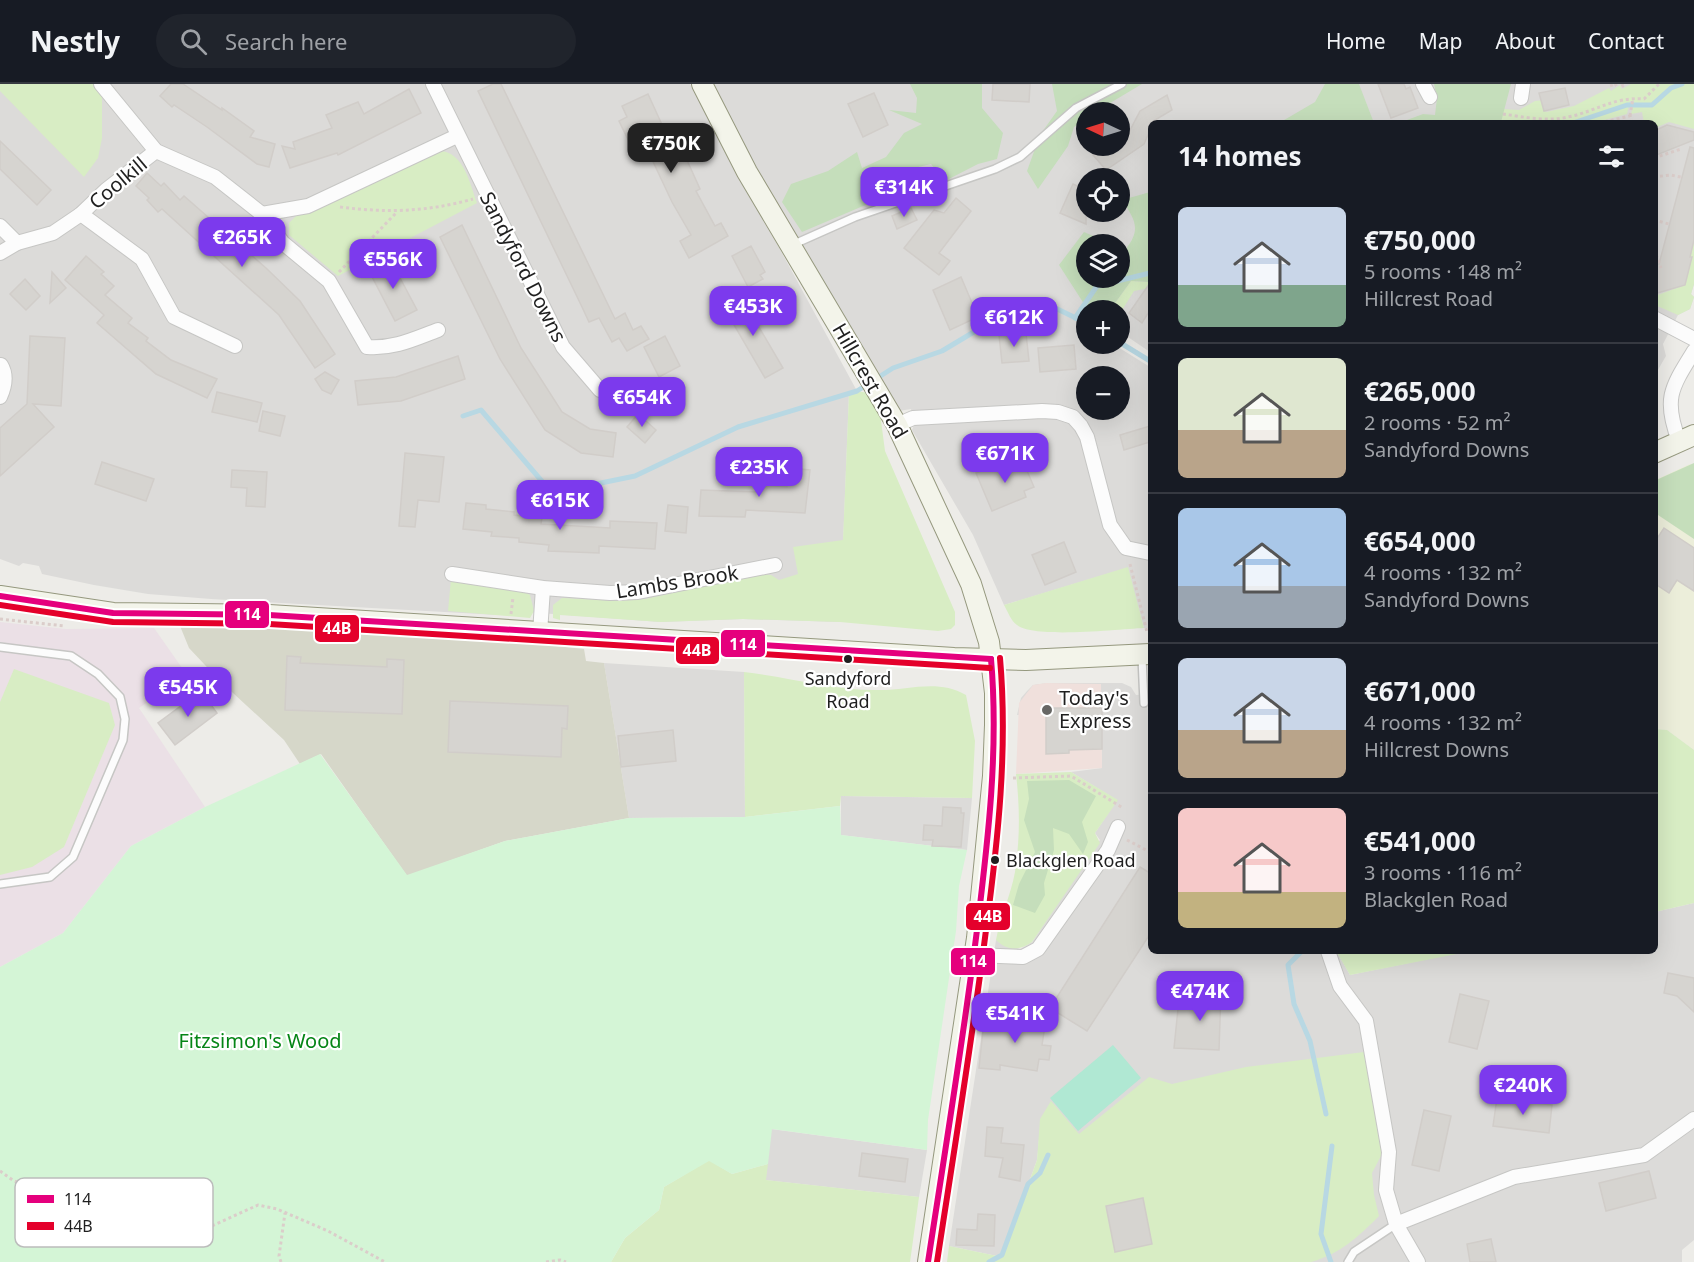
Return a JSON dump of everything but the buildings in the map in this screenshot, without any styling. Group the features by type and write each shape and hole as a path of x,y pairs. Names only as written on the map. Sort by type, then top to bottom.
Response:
{"street":[{"path":"100,84 156,151 215,177 262,214 283,243 328,281 367,346 384,348 402,344 438,330"},
{"name":"Sandyford Downs","path":"433,84 563,347 600,390"},
{"name":"Hillcrest Road","path":"702,84 747,172 897,425 970,584 985,624 991,659"},
{"path":"1423,84 1430,97"},
{"path":"1521,98 1523,84"},
{"path":"262,214 308,206 457,136"},
{"name":"Coolkill","path":"0,253 17,243 53,233 81,214 106,190 156,151"},
{"name":"Coolkill","path":"81,214 142,259 174,317 235,346"},
{"path":"0,226 17,243"},
{"path":"1658,320 1694,339"},
{"path":"1658,451 1687,438 1671,416 1670,396 1675,382 1694,351"},
{"path":"0,397 4,388 5,372 1,364"},
{"path":"897,425 913,418 1042,411 1058,412 1073,417 1087,437 1110,525 1126,548 1148,553"},
{"name":"Lambs Brook","path":"452,574 543,588 610,593 638,592 775,566"},
{"path":"540,633 543,588"},
{"path":"0,596 114,613 269,615 991,659 1146,655"},
{"path":"928,1262 975,955 993,776 995,693 991,659"},
{"path":"975,955 1023,957 1038,949 1108,850 1117,830"},
{"path":"1329,954 1340,986 1366,1021 1389,1152 1386,1190 1396,1224 1418,1262"},
{"path":"1396,1224 1514,1177 1644,1155 1694,1119"}],"lane":[{"path":"790,246 855,218 995,169 1020,157 1076,108 1122,84"},
{"path":"0,647 71,656 98,674 120,697 125,719 123,740 73,857 50,877 0,884"},
{"path":"1144,703 1146,655"},
{"path":"1348,1262 1354,1252 1396,1224"}],"path":[{"path":"1611,84 1612,87 1617,84"},
{"path":"1503,114 1561,118 1617,99 1648,97 1659,84"},
{"path":"1631,120 1633,98"},
{"path":"1609,120 1630,114"},
{"path":"1658,157 1681,149"},
{"path":"1658,176 1682,177"},
{"path":"323,200 336,206 421,211 487,196"},
{"path":"328,281 398,211"},
{"path":"1658,221 1669,224"},
{"path":"1658,260 1661,268"},
{"path":"1126,548 1147,632"},
{"path":"511,619 514,582"},
{"path":"1013,778 1071,776 1123,808"},
{"path":"1117,830 1148,851"},
{"path":"0,1171 15,1180"},
{"path":"213,1225 258,1205 285,1213 328,1231 385,1262"},
{"path":"281,1262 279,1256 285,1213"},
{"path":"546,1262 560,1260 566,1262"}],"shaded area":[{"path":"0,84 690,84 857,391 849,393 840,622 743,619 661,622 526,612 499,615 211,599 148,594 94,585 42,574 39,566 23,563 19,566 0,559"},
{"path":"712,84 1694,84 1694,284 1691,294 1694,297 1690,309 1678,315 1663,344 1666,356 1658,370 1658,120 1148,120 1148,351 1130,338 1130,300 1076,300 1076,354 1129,354 1148,366 1148,628 1144,628 1127,568 1004,605 973,535 912,430 914,425 911,409 899,411 743,146"},
{"path":"0,622 66,629 154,628 187,675 139,708 205,807 131,846 63,933 0,967"},
{"path":"266,624 434,634 491,642 499,640 584,649 586,661 604,663 629,818 505,841 407,876 321,754 300,764 284,740 220,681 189,648 180,626"},
{"path":"604,663 744,672 745,817 629,818"},
{"path":"1046,683 1101,684 1102,768 1016,774 1019,703 1033,685"},
{"path":"1122,683 1131,687 1136,695 1148,694 1148,954 1338,954 1350,975 1452,954 1658,954 1658,911 1694,903 1694,1240 1682,1250 1682,1262 1096,1262 1041,1119 1037,1160 1002,1257 949,1246 996,940 1020,949 1032,942 1100,840 1095,833 1117,800 1071,772 1102,768 1101,708 1017,715 1021,698 1033,685"},
{"path":"841,796 972,798 967,850 841,835"},
{"path":"771,1129 927,1150 919,1197 765,1180"}],"green space":[{"path":"0,84 94,84 102,96 102,138 98,158 84,177 0,91"},
{"path":"910,84 982,84 982,108 1003,133 997,159 978,164 945,181 931,164 910,169 889,195 802,232 782,202 791,184 828,171 857,152 862,168 886,157 904,133 922,124 889,110 916,113 917,98"},
{"path":"1052,84 1142,84 1112,102 1076,102 1076,126 1068,146 1038,189 1027,171 1040,135 1057,111"},
{"path":"1325,84 1359,84 1373,120 1284,120 1315,102"},
{"path":"1434,84 1511,84 1502,120 1407,120 1423,114 1435,115 1437,98"},
{"path":"1631,84 1694,84 1694,129 1669,122 1658,127 1658,120 1643,120 1642,112 1631,114 1634,101 1630,101 1627,114 1604,120 1501,120 1503,109 1519,110 1535,101 1544,100 1546,112 1574,106 1609,88 1611,91 1620,85 1622,89"},
{"path":"440,151 455,157 465,170 477,203 338,276 289,235 289,223 296,216 312,212"},
{"path":"1148,193 1148,282 1130,282 1130,243 1135,230 1130,213 1130,198"},
{"path":"1694,240 1694,284 1691,294 1694,297 1690,309 1678,315 1658,306 1658,295 1685,285"},
{"path":"1076,243 1076,288 1126,288 1117,300 1082,300 1059,265"},
{"path":"1131,281 1148,282 1148,288 1134,291 1128,300 1117,300 1126,288 1130,288"},
{"path":"857,391 868,393 880,413 885,451 955,612 955,625 951,629 938,631 840,622 743,619 661,622 560,615 560,620 553,618 553,605 562,598 620,601 645,599 759,574 771,575 779,580 798,574 793,547 843,540 849,393"},
{"path":"1694,463 1694,539 1658,515 1658,479"},
{"path":"1690,464 1694,467 1694,750 1667,730 1658,729 1658,479"},
{"path":"1128,567 1144,628 1040,632 1017,625 1004,605"},
{"path":"451,579 467,584 523,591 530,595 534,611 530,618 448,611"},
{"path":"14,669 109,703 115,725 64,847 32,867 0,875 0,702"},
{"path":"744,672 843,688 888,690 933,686 955,690 966,695 975,741 972,798 841,796 840,806 745,817"},
{"path":"1658,729 1667,730 1694,750 1694,903 1658,911"},
{"name":"Fitzsimon's Wood","path":"320,754 407,875 505,841 629,818 745,817 840,806 841,835 967,850 959,886 956,931 928,1120 927,1150 772,1129 768,1164 732,1174 709,1161 664,1187 659,1210 625,1238 611,1262 0,1262 0,967 63,933 131,846 205,807"},
{"path":"1071,772 1118,800 1095,833 1100,843 1032,942 1023,947 1009,948 996,940 1017,860 1019,823 1016,774"},
{"path":"1069,780 1096,796 1082,822 1088,842 1083,854 1069,834 1053,828 1054,850 1044,883 1045,895 1035,913 1013,905 1019,884 1035,852 1024,820 1029,799 1027,781"},
{"path":"1338,954 1457,954 1350,975"},
{"path":"1113,1045 1141,1078 1078,1131 1050,1098"},
{"path":"1364,1052 1382,1154 1372,1173 1379,1216 1356,1238 1331,1254 1311,1262 947,1262 949,1246 1002,1257 1037,1160 1040,1119 1051,1101 1079,1134 1149,1077 1172,1084 1246,1067"},
{"path":"709,1160 732,1174 768,1164 766,1180 919,1197 910,1262 611,1262 625,1238 659,1210 664,1187"}],"waterway":[{"path":"1582,120 1627,105 1652,105 1671,88 1682,84"},
{"path":"1075,318 1097,286 1148,273"},
{"path":"463,416 481,410 552,493 635,476 738,427 857,391 893,368 942,351 1014,308 1043,302 1076,318"},
{"path":"1130,349 1148,360"},
{"path":"1299,954 1288,965 1294,1004 1310,1041 1326,1114"},
{"path":"1331,1262 1321,1234 1332,1146"},
{"path":"989,1262 1002,1255 1028,1184 1040,1173 1048,1155"}],"transit line":[{"name":"114","path":"0,596 113,613 269,615 991,659"},
{"name":"44B","path":"0,605 113,622 269,624 990,668"},
{"name":"44B","path":"937,1262 975,1013 994,862 1001,794 1003,726 1000,658"},
{"name":"114","path":"928,1262 966,1013 985,862 993,761 991,659"}],"place":[{"name":"Sandyford Road","path":"848,659"},
{"name":"Today's Express","path":"1047,710"},
{"name":"Blackglen Road","path":"995,860"}]}
